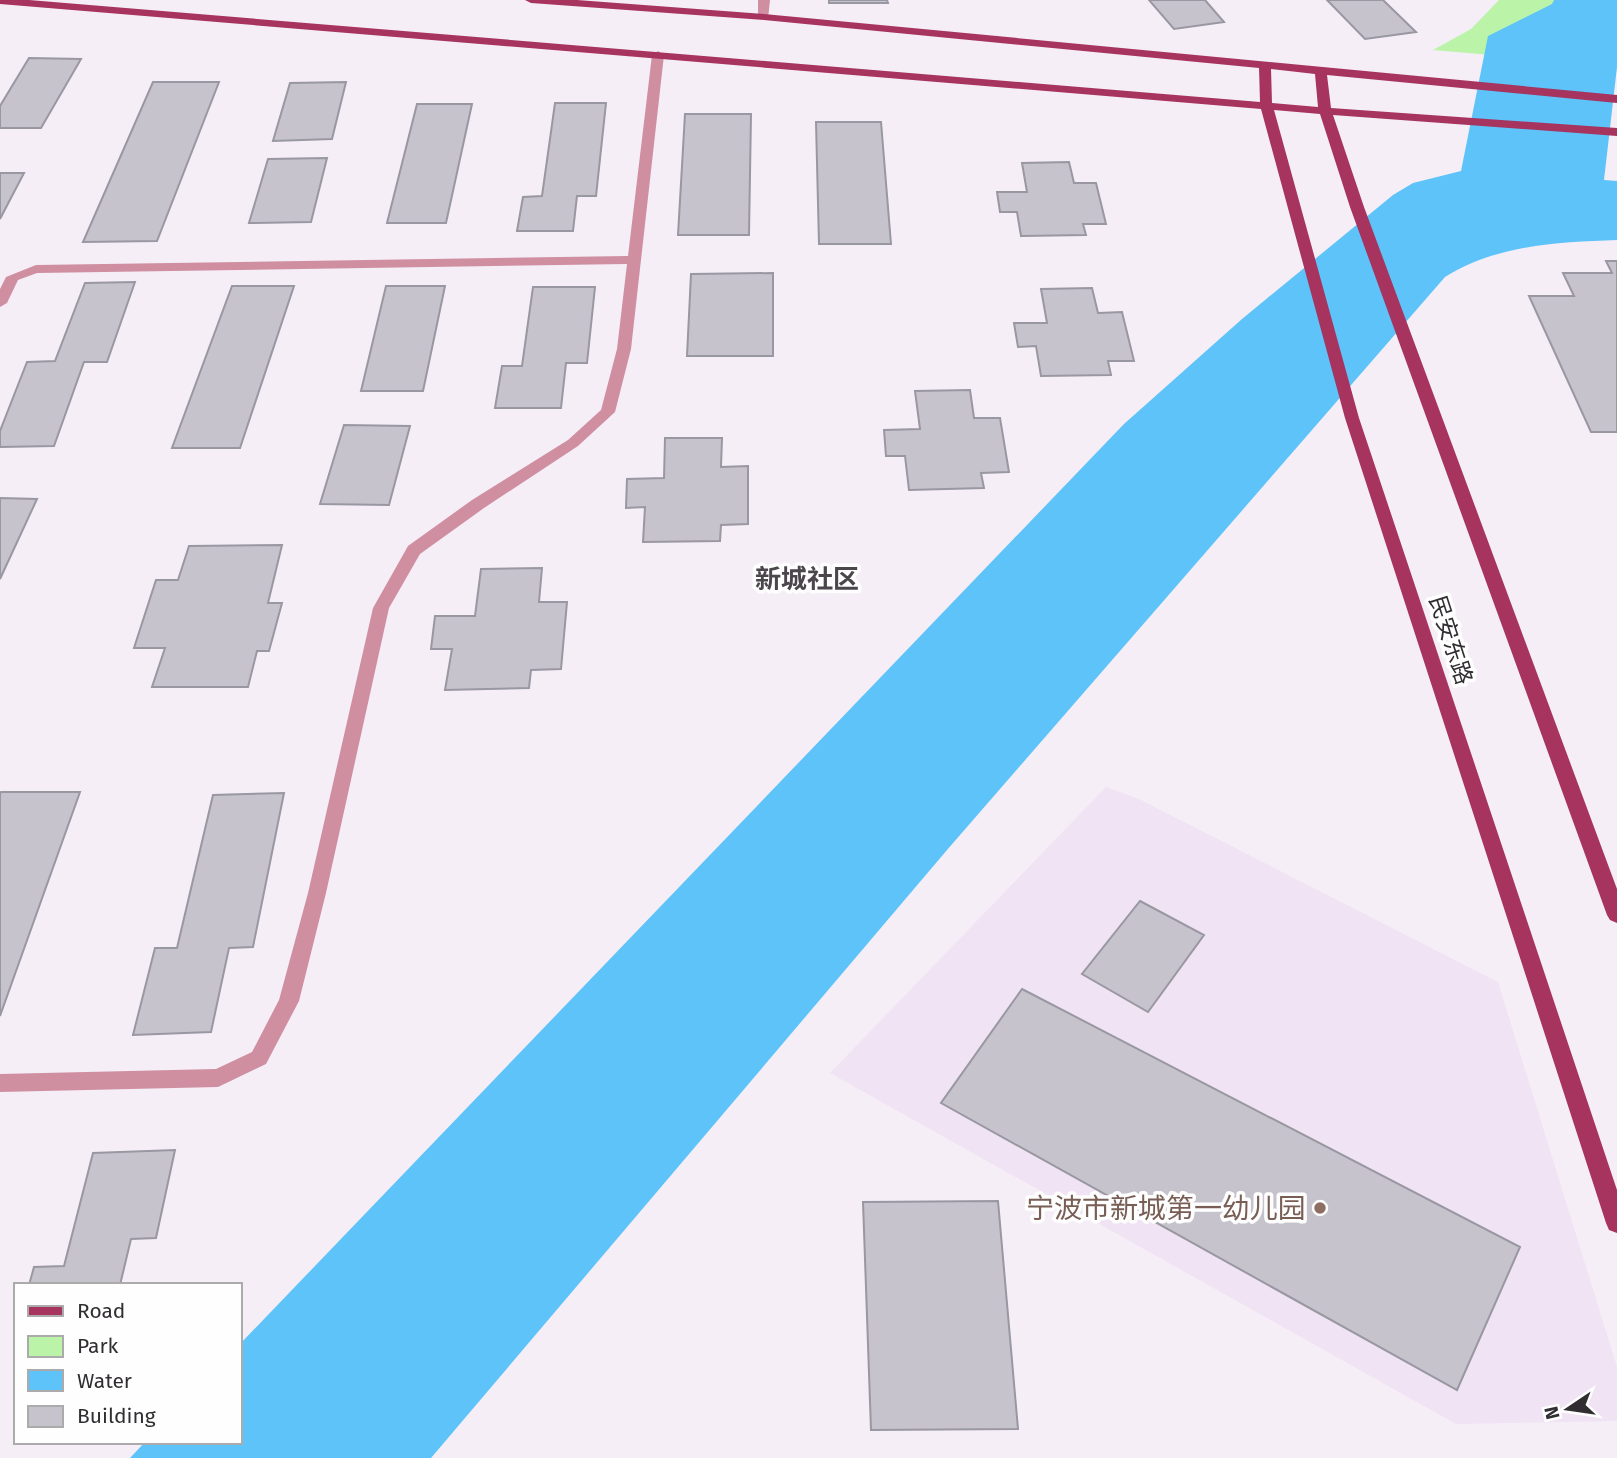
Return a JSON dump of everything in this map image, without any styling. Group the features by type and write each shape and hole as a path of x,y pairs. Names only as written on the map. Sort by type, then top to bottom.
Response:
{"main road":[{"path":"531,0 764,17 1617,99"},
{"path":"0,1 1325,111 1617,132"},
{"name":"民安东路","path":"1265,66 1266,105 1352,418 1617,1223"},
{"path":"1321,71 1325,111 1357,207 1617,915"}],"street":[{"path":"764,0 764,17"},
{"path":"0,1083 218,1078 259,1058 289,1001 317,893 381,608 414,550 478,503 573,443 608,412 624,349 658,55"},
{"path":"0,303 13,277 36,269 634,260"}],"shaded area":[{"name":"宁波市新城第一幼儿园","path":"1106,787 1139,799 1498,982 1617,1367 1617,1421 1456,1424 830,1073"}],"green space":[{"path":"1499,0 1617,0 1617,66 1433,50 1471,29"}],"water":[{"path":"1554,0 1617,0 1617,67 1604,180 1617,181 1617,240 1528,247 1485,258 1445,277 947,850 431,1458 130,1458 143,1444 242,1444 242,1342 1124,424 1242,319 1393,195 1413,183 1461,171 1488,36 1552,4"}],"building":[{"path":"829,0 887,0 888,3 829,3"},
{"path":"1149,0 1205,0 1224,22 1174,29"},
{"path":"1327,0 1383,0 1416,32 1365,39"},
{"path":"29,58 81,59 41,128 0,128 0,106"},
{"path":"153,82 219,82 157,241 83,242"},
{"path":"346,82 332,139 273,141 290,83"},
{"path":"555,103 606,103 596,196 577,196 573,231 517,231 523,197 542,196"},
{"path":"417,104 472,104 446,223 387,223"},
{"path":"685,114 751,114 749,235 678,235"},
{"path":"816,122 881,122 891,244 819,244"},
{"path":"327,158 311,222 249,223 268,159"},
{"path":"1069,162 1074,183 1096,183 1106,224 1083,224 1086,235 1021,236 1017,212 1000,212 997,192 1027,192 1022,163"},
{"path":"0,173 24,173 0,219"},
{"path":"1606,261 1617,261 1617,432 1591,432 1529,296 1574,296 1563,273 1612,273"},
{"path":"773,273 773,356 687,356 691,274"},
{"path":"135,282 107,362 84,362 54,446 0,447 0,431 27,362 55,361 85,283"},
{"path":"232,286 294,286 240,448 172,448"},
{"path":"386,286 445,286 423,391 361,391"},
{"path":"533,287 595,287 587,363 566,363 561,408 495,408 502,366 522,366"},
{"path":"1092,288 1098,313 1122,312 1134,361 1108,361 1111,375 1041,376 1036,346 1018,347 1014,323 1047,323 1041,289"},
{"path":"970,390 974,418 1000,418 1009,472 981,473 984,488 909,490 905,456 886,456 884,430 920,429 915,391"},
{"path":"344,425 410,426 389,505 320,504"},
{"path":"665,438 722,438 721,467 748,466 748,524 721,525 720,541 643,542 645,507 626,508 627,479 664,478"},
{"path":"0,498 37,499 0,579"},
{"path":"282,545 268,603 282,603 269,651 257,651 248,687 152,687 165,648 134,648 156,580 178,580 189,546"},
{"path":"542,568 539,602 567,602 561,669 531,670 529,688 445,690 452,649 431,649 435,616 475,616 481,569"},
{"path":"80,792 0,1016 0,794"},
{"path":"284,793 253,947 229,948 211,1032 133,1035 155,948 177,948 213,795"},
{"path":"1140,901 1204,935 1148,1012 1082,974"},
{"path":"1022,989 1520,1247 1457,1390 941,1103"},
{"path":"175,1150 156,1238 131,1239 120,1283 30,1283 34,1267 64,1266 93,1153"},
{"path":"998,1201 1018,1429 871,1430 863,1202"}],"place":[{"name":"宁波市新城第一幼儿园","path":"1320,1208"}],"district":[{"name":"新城社区","path":"807,579"}]}
